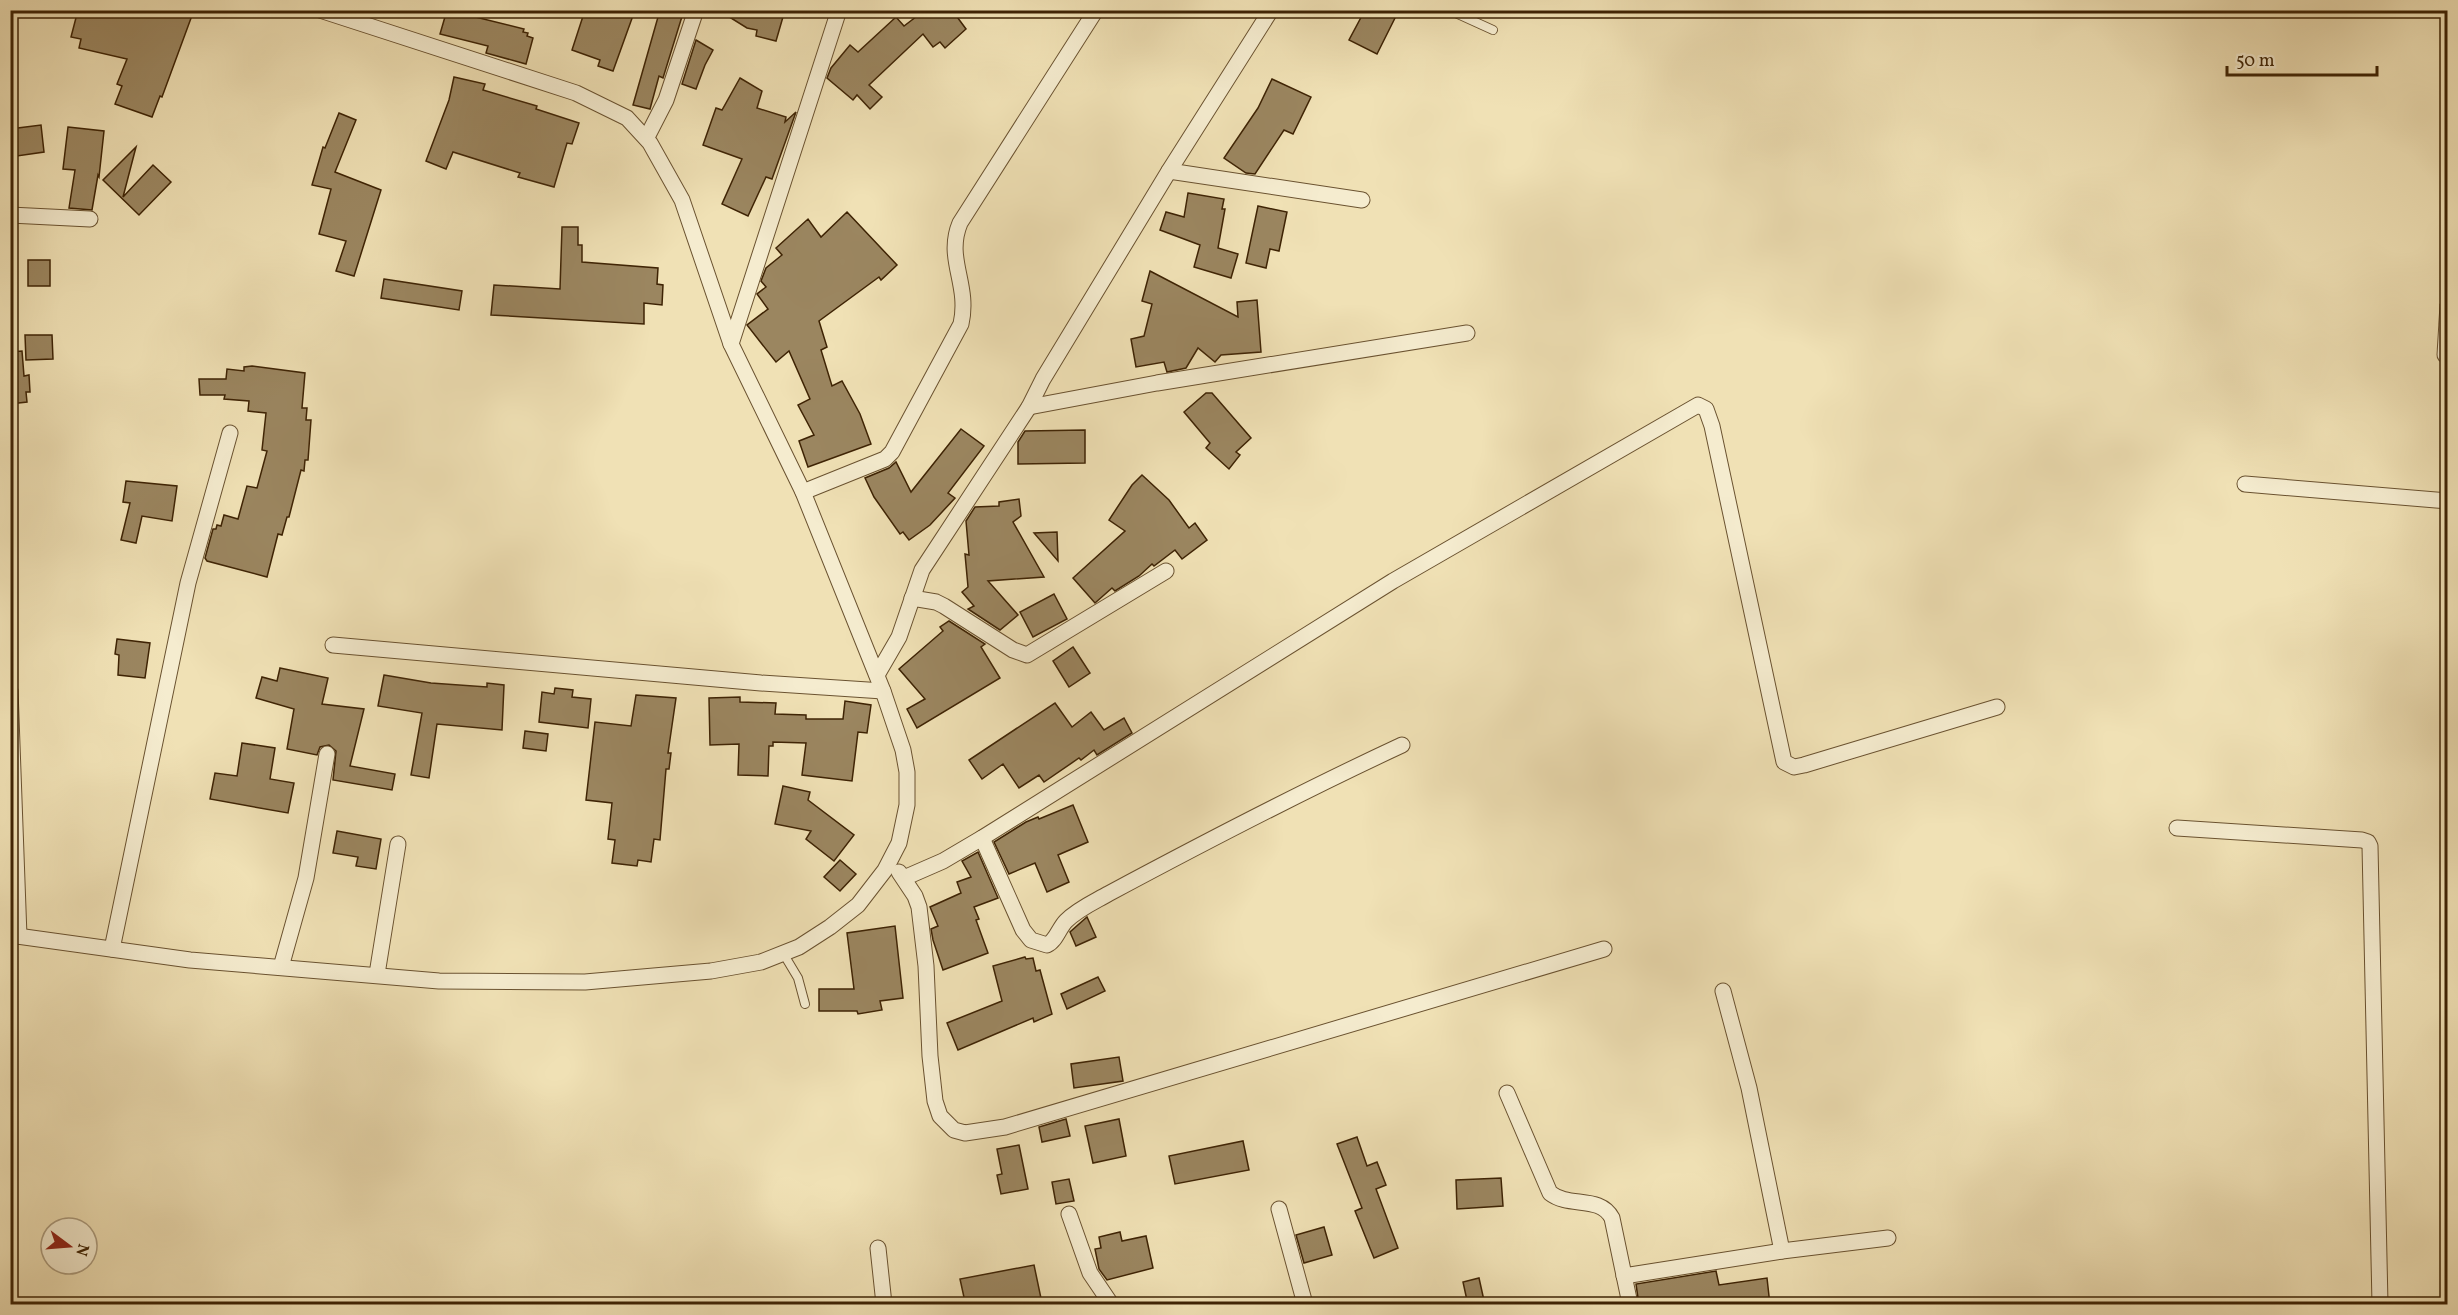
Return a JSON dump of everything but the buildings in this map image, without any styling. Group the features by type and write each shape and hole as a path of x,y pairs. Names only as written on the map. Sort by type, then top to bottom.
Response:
{"street":[{"path":"10,690 15,935 190,960 439,981 585,982 711,971 760,962 800,947 858,904 885,870 899,843 907,806 907,772 903,750 878,675 803,492 731,344 682,200 647,137 627,118 576,93 320,10"},
{"path":"647,137 666,100 696,10"},
{"path":"731,344 839,10"},
{"path":"803,492 885,459 892,452 961,324 965,307 954,249 954,237 960,223 1096,10"},
{"path":"878,675 899,637 922,570 935,548 965,507 1029,407 1169,171 1271,10"},
{"path":"1169,171 1362,200"},
{"path":"10,215 90,219"},
{"path":"2445,355 2448,304"},
{"path":"1029,407 1157,383 1467,333"},
{"path":"904,878 943,861 982,838 1393,581 1698,405 1706,409 1712,426 1784,762 1794,767 1804,765 1997,708"},
{"path":"112,949 188,583 230,434"},
{"path":"2245,484 2448,501"},
{"path":"912,598 936,602 1013,650 1027,655 1166,571"},
{"path":"333,645 750,682 883,691"},
{"path":"982,838 1023,930 1031,940 1047,945 1068,919 1088,906 1345,772 1402,745"},
{"path":"282,967 306,878 327,754"},
{"path":"2177,828 2362,840 2368,842 2370,846 2380,1305"},
{"path":"377,974 398,844"},
{"path":"891,860 915,896 922,930 935,1101 940,1116 947,1124 954,1130 965,1133 1005,1127 1604,949"},
{"path":"1723,991 1749,1088 1782,1251"},
{"path":"1507,1093 1550,1193 1562,1200 1600,1205 1608,1211 1612,1218 1630,1305"},
{"path":"1279,1209 1305,1305"},
{"path":"1069,1215 1090,1273 1111,1305"},
{"path":"1624,1276 1782,1251 1888,1238"},
{"path":"878,1248 884,1305"}],"lane":[{"path":"1449,10 1493,30"},
{"path":"783,953 798,978 805,1004"}]}
